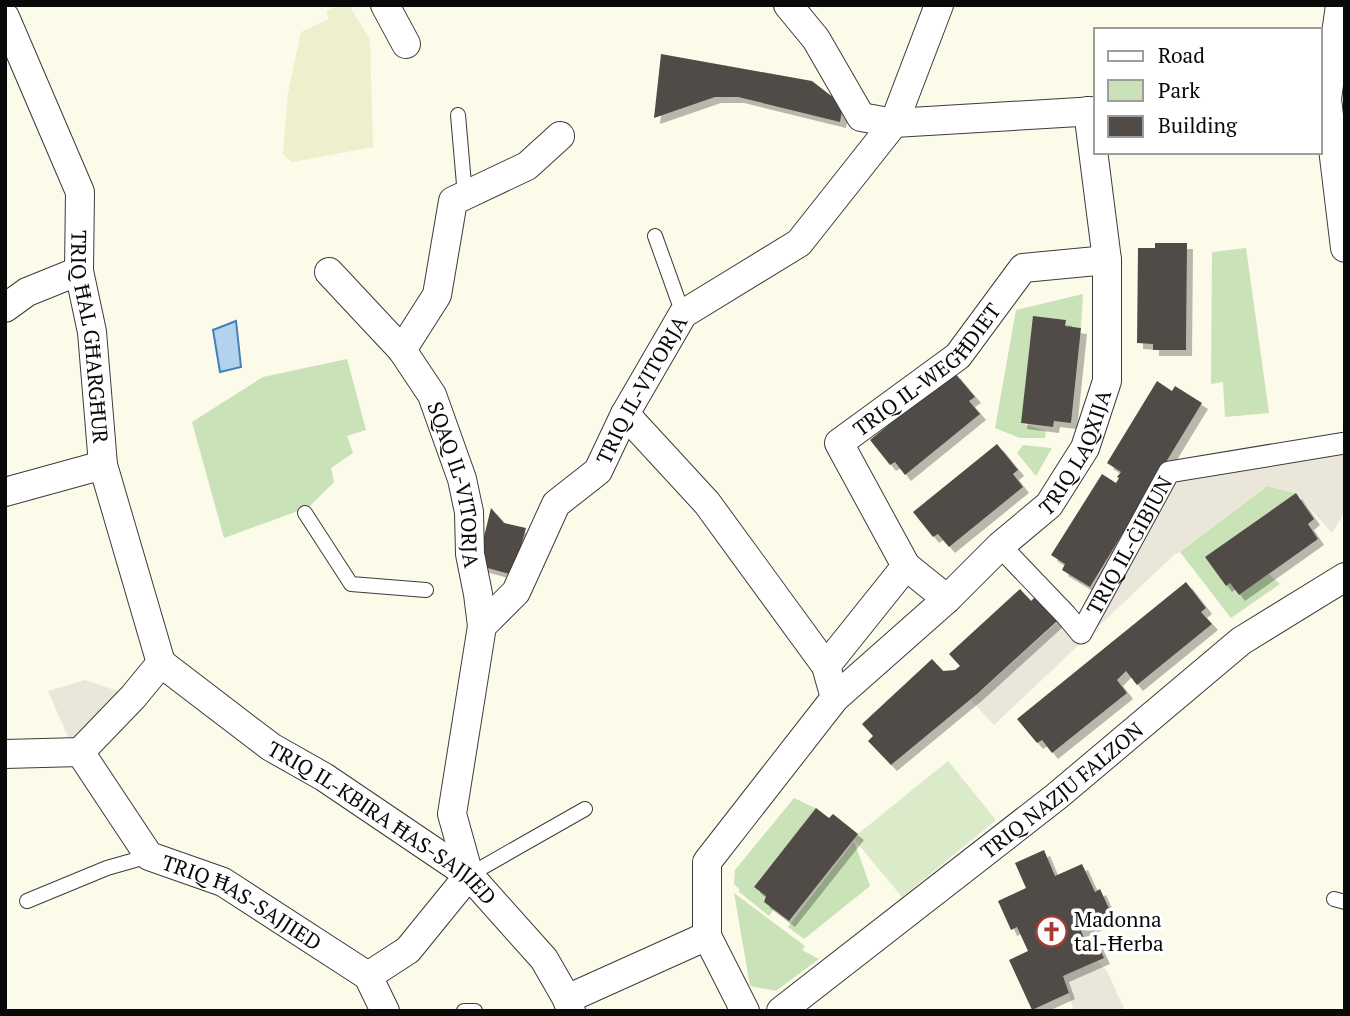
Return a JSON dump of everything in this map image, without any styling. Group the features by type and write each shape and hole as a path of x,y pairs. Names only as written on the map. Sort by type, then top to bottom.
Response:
{"street":[{"path":"385,5 406,44"},
{"path":"788,5 816,39 861,117 894,123 1092,111"},
{"name":"TRIQ IL-VITORJA","path":"482,626 516,592 556,504 598,471 625,414 683,314 799,243 894,123 939,5"},
{"path":"1340,5 1324,99 1345,248"},
{"name":"TRIQ ĦAL GĦARGĦUR","path":"5,17 80,192 79,271 92,332 103,466 161,663"},
{"name":"TRIQ LAQXIJA","path":"1092,111 1094,131"},
{"path":"402,350 437,295 453,201 527,166 560,136"},
{"name":"TRIQ LAQXIJA","path":"745,1011 708,936 707,862 835,698 947,599 1000,546 1049,505 1085,448 1107,381 1107,260 1096,154"},
{"name":"TRIQ IL-WEGĦDIET","path":"947,599 906,566 839,443 958,356 1023,268 1107,260"},
{"path":"5,308 27,292 79,271"},
{"name":"SQAQ IL-VITORJA","path":"329,272 402,350 432,396 462,479 469,512 470,554 482,626"},
{"path":"625,414 706,503 826,666 835,698"},
{"name":"TRIQ IL-ĠIBJUN","path":"1000,546 1081,633 1169,472 1345,443"},
{"path":"5,492 103,466"},
{"path":"826,666 906,566"},
{"name":"TRIQ NAZJU FALZON","path":"781,1011 1057,796 1241,641 1345,577"},
{"path":"385,1011 368,976 408,950 469,875 452,814 482,626"},
{"path":"5,754 80,752 133,697 161,663"},
{"name":"TRIQ IL-KBIRA ĦAS-SAJJIED","path":"161,663 271,747 324,777 469,875 544,959 569,1005"},
{"name":"TRIQ ĦAS-SAJJIED","path":"80,752 149,856 223,882 368,976"},
{"path":"569,1005 708,936"}],"lane":[{"path":"458,115 465,196"},
{"path":"655,236 683,314"},
{"path":"305,513 351,584 426,590"},
{"path":"469,875 585,809"},
{"path":"27,901 107,868 149,856"},
{"path":"464,1011 475,1011"}],"green space":[{"path":"339,5 349,5 370,40 373,147 292,162 283,154 288,94 301,32 329,19 326,12"},
{"path":"1246,248 1269,413 1225,417 1223,382 1211,384 1212,252"},
{"path":"1083,294 1081,328 1065,326 1065,320 1037,317 1021,423 1046,431 1045,438 1020,438 995,428 1016,310"},
{"path":"347,359 366,430 347,436 353,453 331,468 334,482 309,507 224,538 192,422 263,377"},
{"path":"1023,445 1052,448 1036,476 1017,453"},
{"path":"1267,486 1296,493 1206,557 1225,585 1230,583 1239,595 1269,574 1280,584 1231,618 1180,552"},
{"path":"948,761 996,820 902,897 853,838"},
{"path":"794,798 817,809 766,896 764,902 774,909 769,916 738,891 740,890 734,884 735,870"},
{"path":"854,841 870,886 804,939 788,927"},
{"path":"734,893 805,946 802,950 819,959 776,991 750,986"}],"shaded area":[{"path":"1341,444 1345,469 1345,512 1332,533 1296,493 1267,486 1175,554 994,725 971,700 1066,615 1080,616 1167,467"},
{"path":"85,680 132,696 72,746 48,691"},
{"path":"1097,961 1107,971 1125,1011 1074,1011 1063,976"}],"water":[{"path":"236,321 241,367 220,372 213,330"}],"building":[{"path":"661,54 812,81 843,105 840,122 738,97 715,97 654,118"},
{"path":"1155,243 1187,243 1186,350 1153,350 1153,344 1137,343 1138,248 1155,248"},
{"path":"1033,316 1066,320 1065,326 1081,328 1071,423 1054,421 1053,427 1021,423"},
{"path":"954,372 975,397 969,401 980,414 905,475 895,462 890,465 870,440"},
{"path":"1157,381 1172,391 1175,386 1202,403 1090,587 1062,570 1065,564 1051,555 1102,474 1116,483 1121,472 1107,463"},
{"path":"997,444 1018,470 1013,474 1023,487 949,547 938,534 933,537 913,512"},
{"path":"1296,493 1314,519 1308,524 1318,539 1239,595 1230,583 1226,586 1205,557"},
{"path":"491,508 504,523 526,528 513,575 477,565"},
{"path":"1186,582 1206,608 1201,612 1212,624 1137,685 1126,671 1117,680 1127,693 1052,753 1042,740 1037,743 1017,719"},
{"path":"1020,589 1031,601 1035,597 1057,621 977,694 891,765 868,741 873,736 862,724 932,659 943,671 955,670 960,666 949,654"},
{"path":"816,808 829,818 833,814 858,834 789,921 764,902 766,896 754,887"},
{"name":"Madonna tal-Ħerba","path":"1044,850 1055,876 1082,864 1095,892 1100,889 1113,917 1081,931 1088,947 1097,943 1104,958 1063,976 1069,993 1032,1010 1009,960 1028,951 1017,927 1011,930 998,901 1026,888 1015,863"}],"place":[{"name":"Madonna tal-Ħerba","path":"1051,931"}]}
